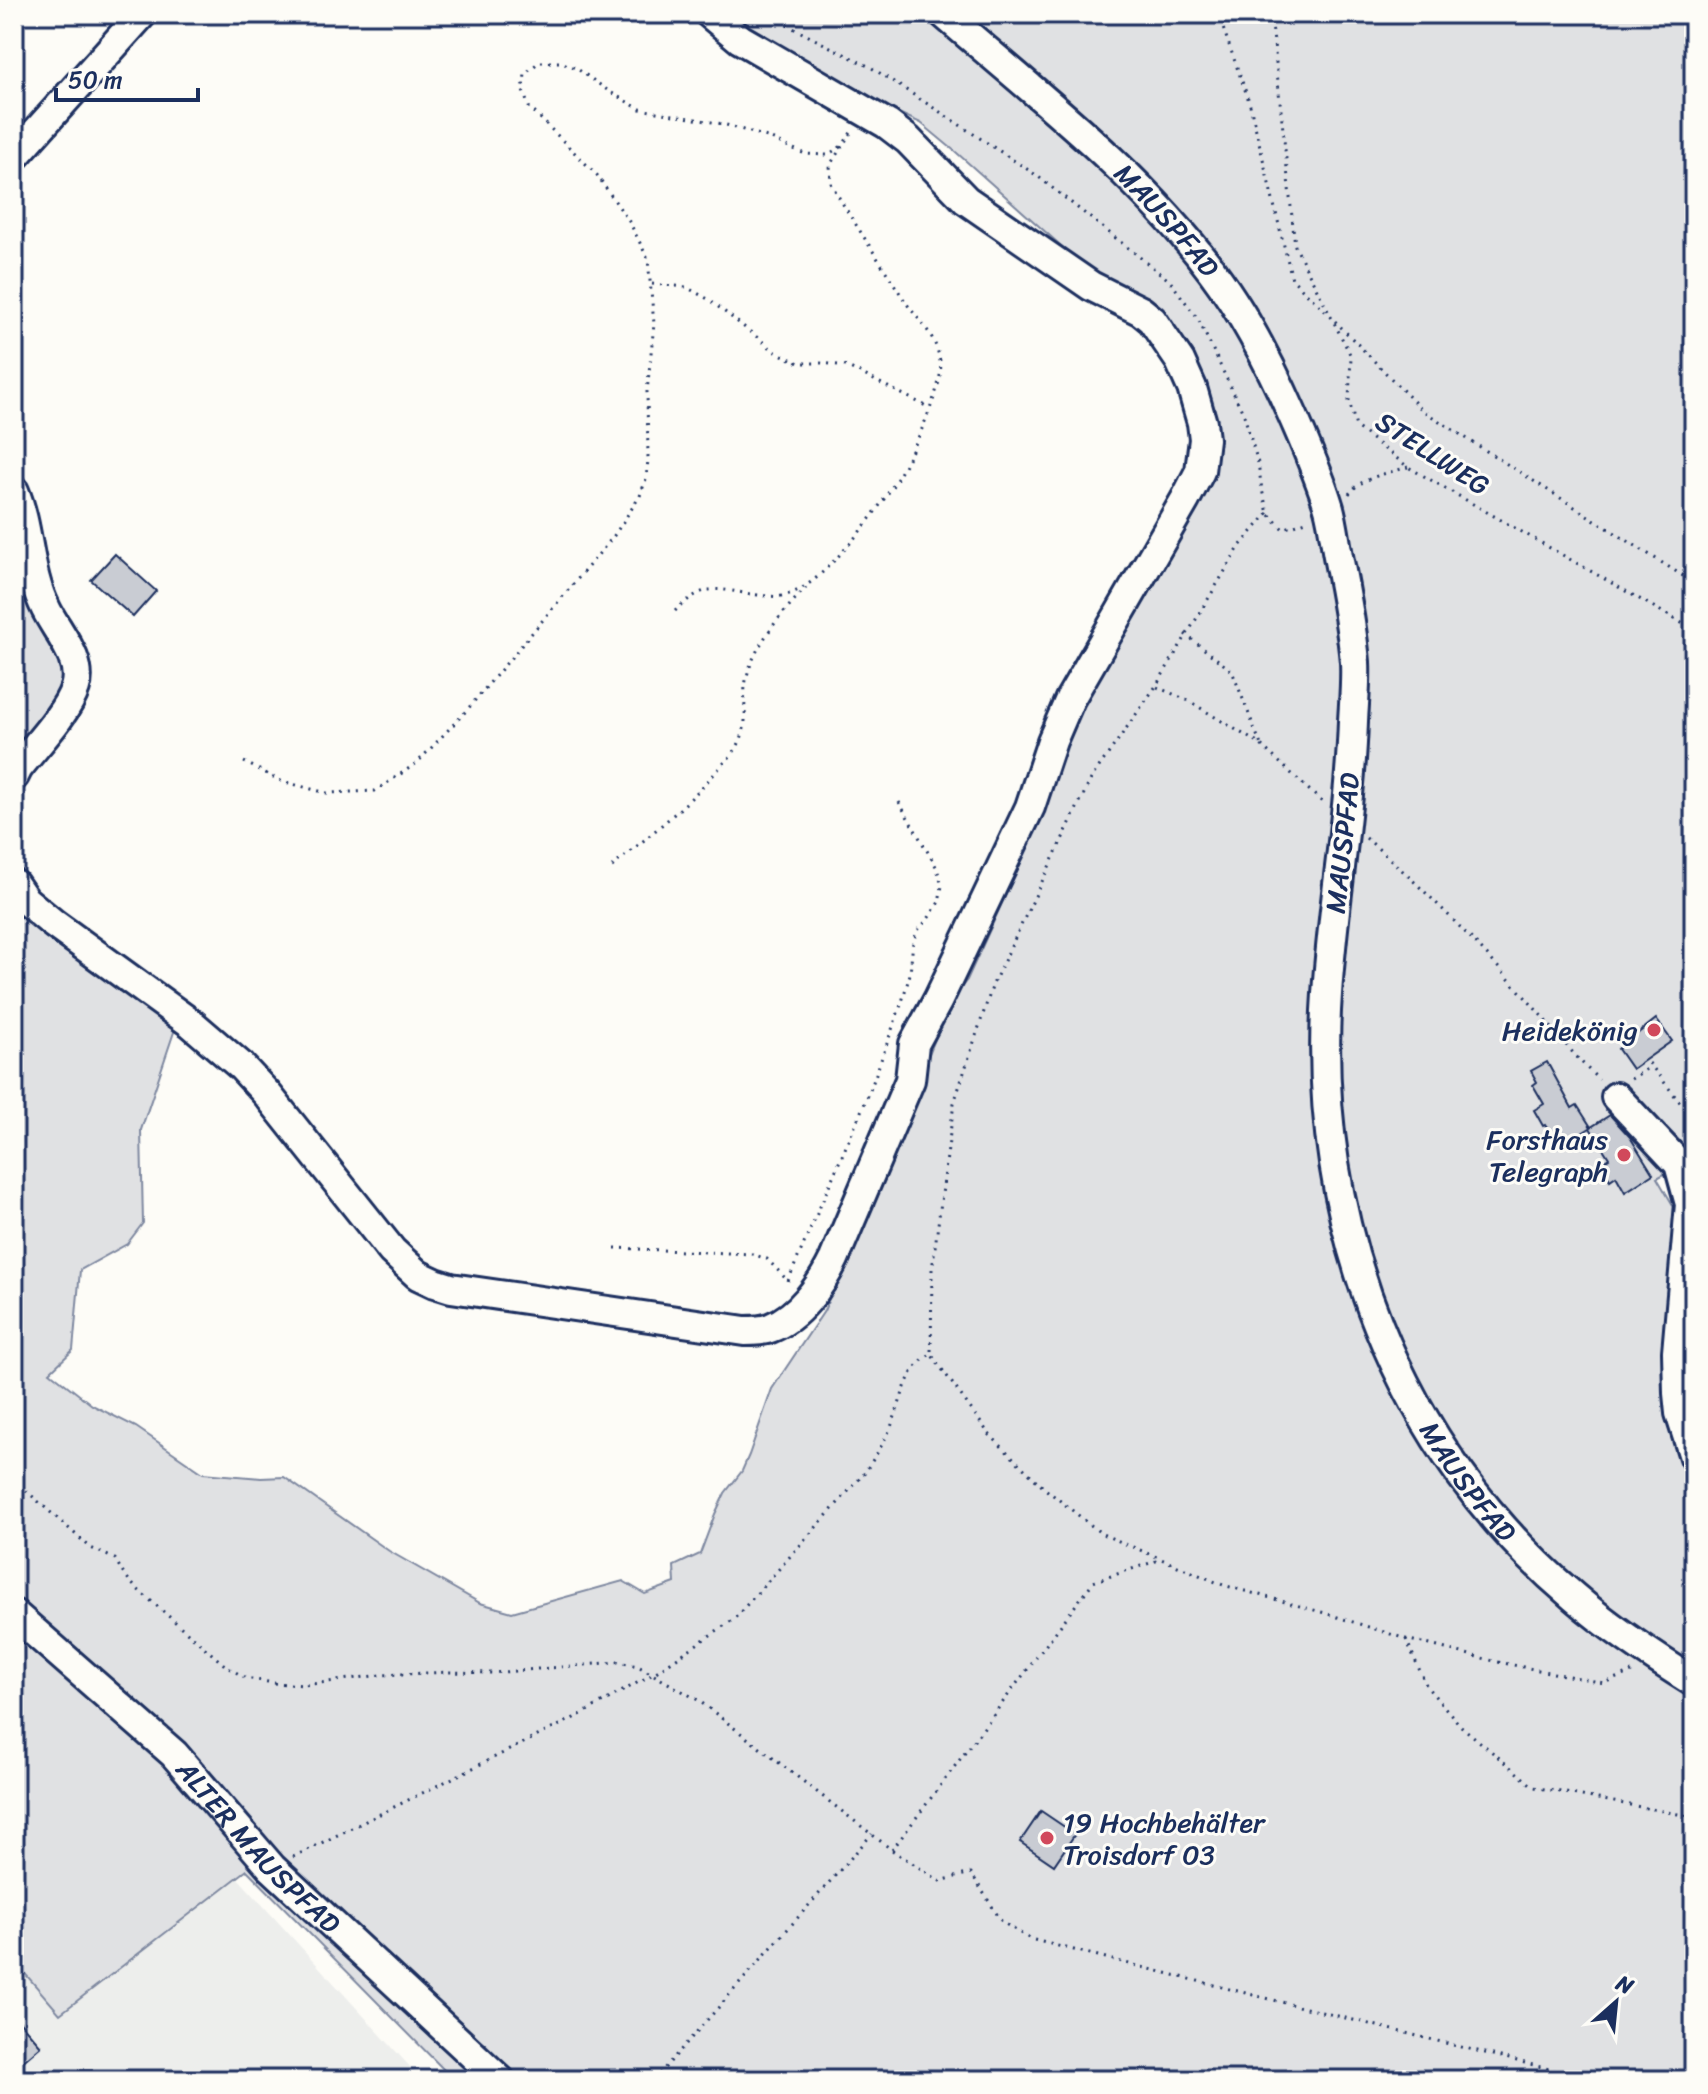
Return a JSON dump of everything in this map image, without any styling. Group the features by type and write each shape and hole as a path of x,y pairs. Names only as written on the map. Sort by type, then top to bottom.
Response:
{"street":[{"path":"14,157 142,14"},
{"path":"14,884 25,900 54,924 192,1024 241,1066 267,1094 386,1244 418,1275 451,1288 745,1331 772,1327 799,1309 821,1282 834,1259 910,1080 914,1044 1030,807 1070,699 1200,471 1204,439 1192,388 1180,361 1152,320 1141,311 1091,286 966,200 908,140 887,124 740,39 710,14"},
{"name":"MAUSPFAD","path":"944,14 1151,199 1215,275 1268,359 1329,508 1345,586 1355,665 1346,824 1327,995 1325,1054 1330,1140 1337,1188 1372,1314 1432,1435 1457,1471 1532,1558 1573,1596 1649,1654 1694,1682"},
{"path":"14,491 21,507 33,573 45,607 77,669 76,687 66,706 14,776"},
{"path":"1616,1097 1679,1164 1690,1204 1677,1352 1680,1413 1694,1457"},
{"name":"ALTER MAUSPFAD","path":"14,1614 174,1754 272,1868 500,2080"}],"path":[{"path":"765,14 872,68 962,126 1036,175 1170,281 1198,319 1244,415 1268,513 1283,529 1341,504 1352,489 1375,477 1408,467"},
{"path":"1218,14 1249,101 1292,279 1422,410 1694,583"},
{"name":"STELLWEG","path":"1271,14 1295,246 1351,356 1349,401 1356,427 1408,467 1694,630"},
{"path":"244,762 281,781 327,793 375,791 417,763 466,711 613,537 640,496 648,460 647,392 654,324 648,259 622,211 597,175 529,107 523,91 525,74 539,62 560,62 576,68 640,109 723,124 767,137 805,154 827,155 842,146"},
{"path":"612,867 703,788 738,745 745,727 745,686 752,663 768,633 785,609 860,532 888,496 904,468 936,391 941,365 931,333 902,295 831,183 830,165 866,112"},
{"path":"651,284 686,287 708,299 776,352 799,363 846,366 930,408"},
{"path":"1268,513 1240,546 1156,686 1092,777 993,984 954,1103 932,1270 931,1354 989,1434 1044,1488 1102,1534 1160,1559 1223,1585 1406,1639 1498,1662 1604,1683 1631,1674 1649,1654"},
{"path":"675,611 690,596 708,588 770,597 786,596 809,585"},
{"path":"1185,634 1232,671 1261,745"},
{"path":"1156,686 1189,701 1261,745 1346,824 1368,839 1449,916 1526,998 1582,1064 1616,1097"},
{"path":"615,1248 752,1254 767,1259 788,1281 874,1080 910,974 913,941 939,902 942,886 937,868 896,797"},
{"path":"1636,1076 1650,1064 1694,1120"},
{"path":"272,1868 580,1715 653,1674 734,1619 863,1475 894,1420 905,1384 923,1358 931,1354"},
{"path":"14,1480 91,1548 115,1559 135,1587 227,1667 246,1678 305,1685 380,1675 492,1673 618,1662 638,1666 698,1700 892,1850 940,1881 971,1873 1002,1922 1030,1939 1593,2080"},
{"path":"892,1850 1093,1582 1160,1559"},
{"path":"1406,1639 1427,1687 1461,1726 1534,1787 1694,1817"},
{"path":"654,2080 872,1834"}],"shaded area":[{"path":"729,14 1694,14 1694,1158 1657,1178 1690,1234 1694,1276 1694,2080 454,2080 247,1870 60,2014 14,1961 14,910 176,1026 141,1130 143,1223 127,1244 80,1270 73,1350 50,1372 92,1405 136,1427 203,1473 284,1477 389,1551 480,1603 512,1612 623,1581 645,1594 675,1583 674,1566 700,1554 725,1493 742,1471 749,1455 772,1389 824,1311 951,1000 967,980 1007,892 1050,776 1064,727 1210,483 1216,437 1188,359 921,123 826,80"},
{"path":"14,542 59,651 66,676 62,693 14,762"},
{"path":"14,1640 21,1640 422,2080 14,2080"}],"building":[{"path":"115,554 156,591 133,617 91,580"},
{"path":"1656,1019 1672,1041 1632,1069 1618,1049"},
{"path":"1547,1062 1572,1108 1577,1105 1591,1127 1610,1115 1630,1137 1653,1174 1625,1192 1616,1176 1610,1180 1600,1164 1609,1158 1590,1128 1559,1147 1534,1110 1544,1104 1533,1085 1537,1082 1531,1071"},
{"name":"19 Hochbehälter Troisdorf 03","path":"1041,1811 1075,1834 1054,1865 1020,1842"},
{"path":"14,2015 41,2046 14,2069"}],"place":[{"name":"Heidekönig","path":"1654,1030"},
{"name":"Forsthaus Telegraph","path":"1624,1155"},
{"name":"19 Hochbehälter Troisdorf 03","path":"1047,1838"}]}
